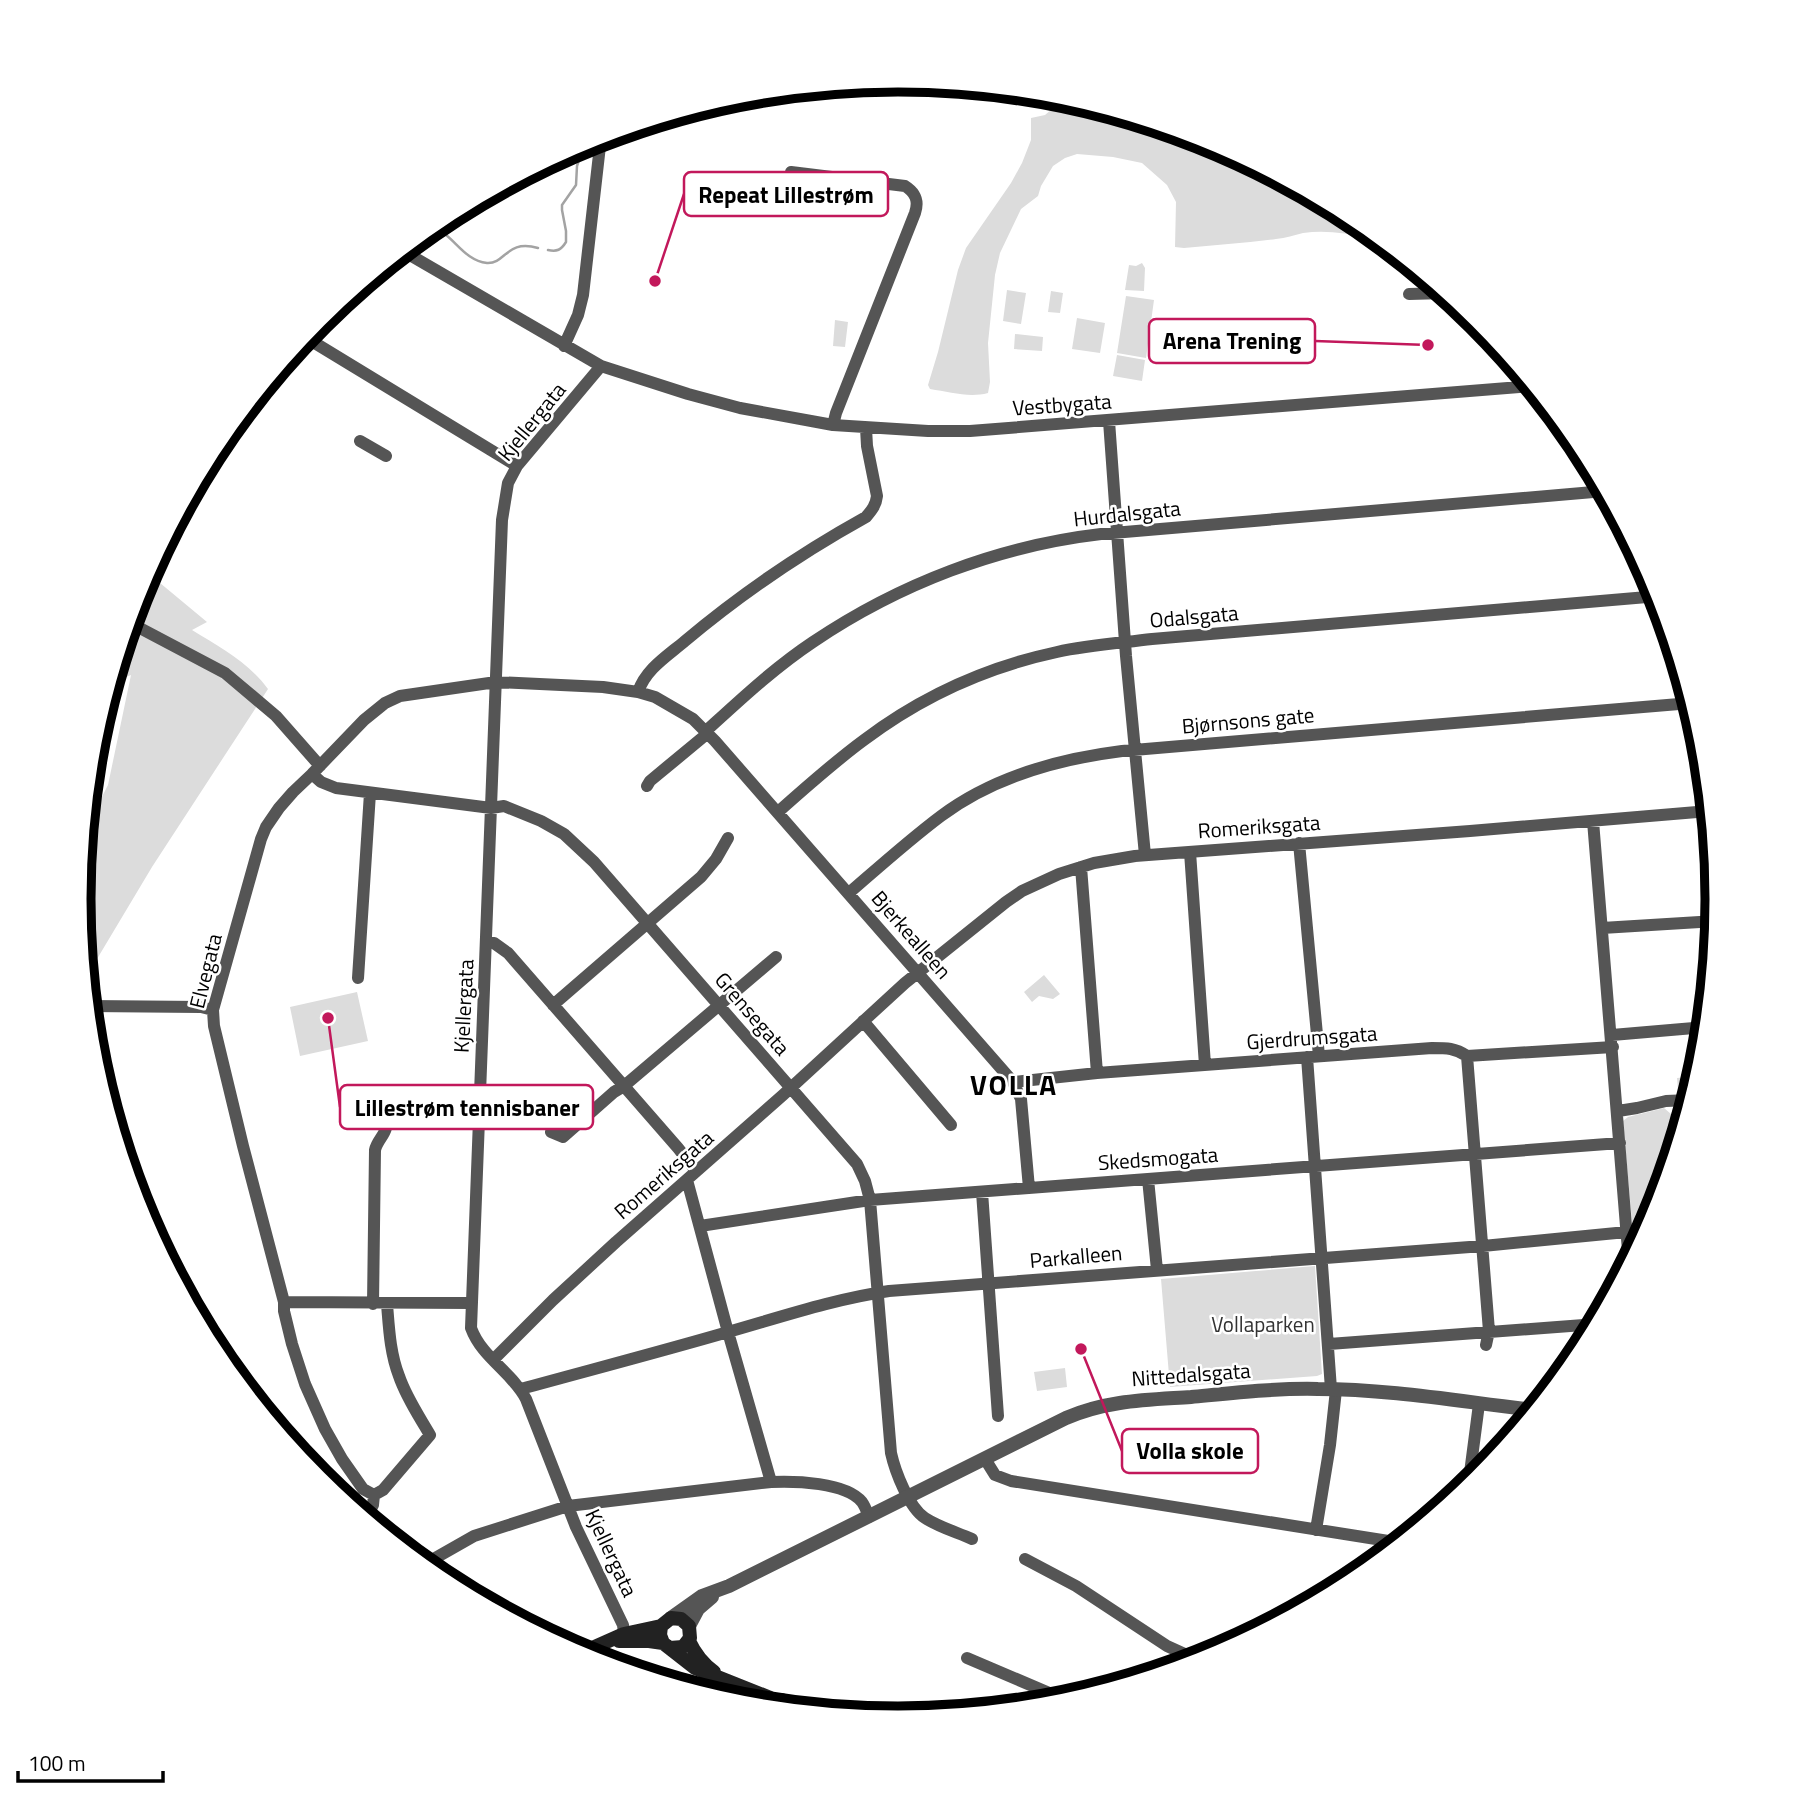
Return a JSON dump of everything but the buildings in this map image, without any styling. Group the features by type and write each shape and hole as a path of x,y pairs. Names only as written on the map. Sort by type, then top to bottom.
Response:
{"main road":[{"path":"722,1679 705,1666 695,1653 681,1619 666,1622 660,1635 666,1645 701,1672 762,1695"},
{"name":"Nittedalsgata","path":"593,1647 666,1622"},
{"path":"666,1645 678,1649 689,1634"},
{"name":"Nittedalsgata","path":"624,1637 666,1645"}],"street":[{"path":"565,345 583,295 600,149"},
{"path":"791,172 899,185 911,190 917,200 915,213 833,425"},
{"name":"Vestbygata","path":"411,256 601,366 740,408 866,429 970,431 1522,386"},
{"path":"1409,294 1432,293"},
{"path":"315,343 517,466"},
{"name":"Kjellergata","path":"601,366 517,466 508,483 502,520 471,1328 475,1340 521,1389 568,1506 623,1626 624,1637"},
{"path":"1109,421 1145,855"},
{"path":"638,692 643,679 652,668 707,623 802,554 866,517 876,503 877,496 866,429"},
{"path":"360,441 386,456"},
{"name":"Hurdalsgata","path":"707,732 758,685 811,643 844,622 900,592 946,572 1011,551 1117,533 1595,492"},
{"name":"Odalsgata","path":"778,812 864,740 907,711 946,690 995,669 1041,656 1126,642 1648,597"},
{"path":"139,626 225,673 238,683 276,716 316,770"},
{"name":"Bjerkealleen","path":"496,682 603,687 638,692 673,706 707,732 1013,1082 1021,1099 1029,1188"},
{"name":"Elvegata","path":"374,1495 363,1489 325,1429 305,1384 292,1344 234,1110 214,1026 213,1010 261,839 278,808 364,720 385,703 400,696 496,682"},
{"name":"Bjørnsons gate","path":"849,893 942,816 992,786 1020,774 1070,759 1135,750 1681,704"},
{"path":"647,786 707,732"},
{"name":"Grensegata","path":"316,770 321,782 336,788 491,808 504,806 564,834 594,862 857,1164 870,1200 891,1453 894,1468 907,1493"},
{"path":"358,978 370,793"},
{"name":"Romeriksgata","path":"493,1360 553,1300 917,973 1006,902 1022,891 1059,874 1111,859 1145,855 1701,812"},
{"path":"1593,821 1628,1246"},
{"path":"553,1005 701,877 728,838"},
{"path":"1299,843 1313,1057 1314,1166 1334,1390 1330,1445 1316,1530"},
{"path":"1190,852 1205,1065"},
{"path":"1081,867 1097,1073"},
{"path":"1602,928 1705,922"},
{"path":"486,941 508,953 678,1148 692,1176 700,1226 771,1482"},
{"path":"551,1132 562,1138 776,957"},
{"path":"98,1006 201,1007 213,1010"},
{"path":"863,1021 951,1125"},
{"name":"Gjerdrumsgata","path":"1013,1082 1097,1073 1450,1048 1467,1056 1612,1041 1695,1028"},
{"path":"1467,1056 1489,1331 1486,1345"},
{"path":"1618,1111 1680,1100"},
{"path":"373,1304 374,1150 386,1127 385,1109"},
{"name":"Skedsmogata","path":"700,1226 870,1200 1620,1143"},
{"path":"1148,1179 1157,1270"},
{"path":"982,1192 998,1416"},
{"name":"Parkalleen","path":"521,1389 819,1305 877,1292 1483,1246 1635,1231"},
{"path":"269,1309 284,1306 472,1303"},
{"path":"370,1510 374,1495 383,1490 430,1435 398,1375 391,1346 387,1304"},
{"path":"1329,1344 1584,1325"},
{"name":"Nittedalsgata","path":"666,1622 702,1596 724,1588 869,1517 907,1493 1088,1409 1122,1402 1287,1389 1424,1397 1525,1409"},
{"path":"1471,1468 1479,1404"},
{"path":"985,1459 995,1475 1011,1481 1388,1541"},
{"path":"433,1559 474,1536 568,1506 771,1482 796,1481 845,1491 861,1501 869,1517"},
{"path":"907,1493 922,1517 972,1539"},
{"path":"1025,1559 1076,1586 1167,1646 1178,1657"},
{"name":"Nittedalsgata","path":"689,1634 698,1609 724,1588"},
{"path":"967,1658 1048,1692"}],"green space":[{"path":"1056,108 1158,135 1208,153 1302,200 1358,236 1336,232 1311,232 1253,242 1175,247 1176,202 1167,185 1142,163 1077,154 1065,158 1053,166 1038,196 1021,209 1000,253 988,343 988,393 967,395 930,389 928,385 966,248 1022,163 1031,140 1031,118 1045,115"},
{"path":"1142,263 1145,268 1144,291 1125,290 1129,265"},
{"path":"1007,290 1026,293 1021,324 1003,321"},
{"path":"1051,291 1063,293 1060,313 1048,312"},
{"path":"1126,296 1154,300 1146,358 1117,353"},
{"path":"1077,318 1105,323 1100,353 1072,349"},
{"path":"835,320 848,322 845,347 833,346"},
{"path":"1015,334 1043,337 1042,351 1014,349"},
{"path":"1117,355 1145,360 1142,381 1113,376"},
{"path":"157,580 207,622 192,630 243,663 268,689 152,867 94,964 91,900 97,807 108,785 131,675 123,679"},
{"path":"1044,975 1060,994 1053,999 1039,996 1032,1002 1024,992"},
{"path":"357,992 368,1041 300,1056 290,1007"},
{"path":"1685,1077 1682,1090 1678,1090 1677,1078"},
{"path":"1664,1108 1674,1120 1645,1209 1639,1221 1632,1222 1623,1121 1628,1117"},
{"name":"Vollaparken","path":"1315,1266 1322,1374 1170,1387 1161,1279"},
{"path":"1065,1368 1067,1387 1037,1391 1034,1372"}],"waterway":[{"path":"548,250 558,250 566,242 562,205 576,185 580,157"},
{"path":"443,233 471,257 487,263 498,260 519,247 538,248"}],"place":[{"name":"Repeat Lillestrøm","path":"655,281"},
{"name":"Arena Trening","path":"1428,345"},
{"name":"Lillestrøm tennisbaner","path":"328,1018"},
{"name":"Volla skole","path":"1081,1349"}],"district":[{"name":"VOLLA","path":"1014,1085"}]}
